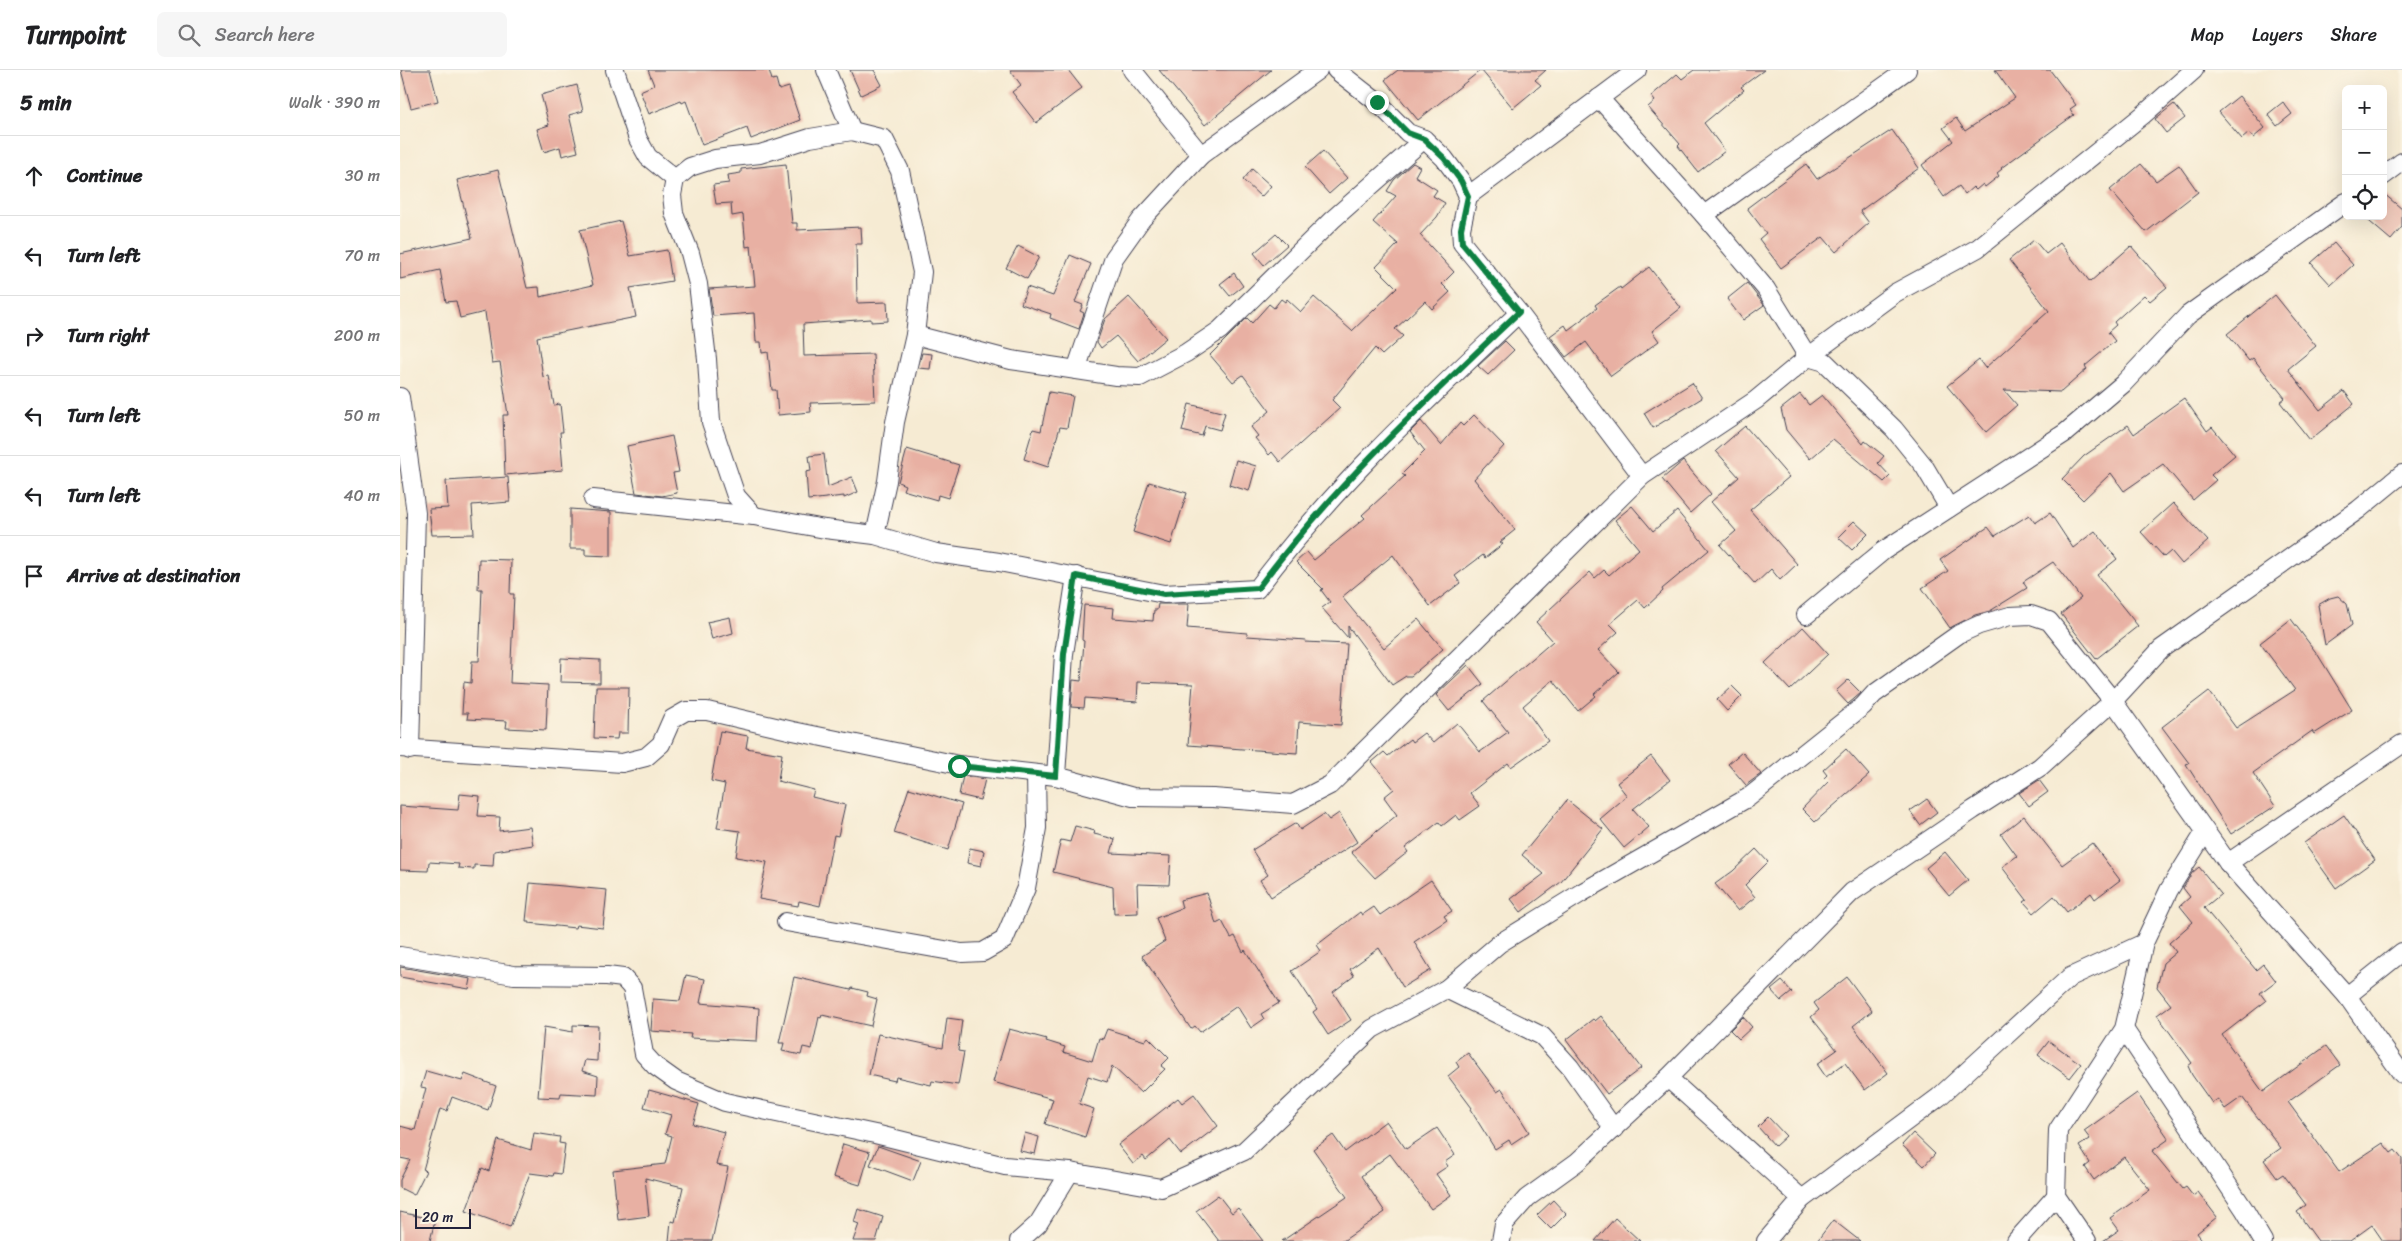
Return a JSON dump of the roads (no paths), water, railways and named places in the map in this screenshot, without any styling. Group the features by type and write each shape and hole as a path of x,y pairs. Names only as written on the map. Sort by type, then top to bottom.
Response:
{"street":[{"path":"615,70 638,139 648,157 675,179"},
{"path":"826,70 852,132"},
{"path":"1132,70 1201,154"},
{"path":"1076,370 1114,258 1141,220 1201,154 1318,70"},
{"path":"1336,70 1377,102 1408,133 1424,139 1444,158 1461,181 1468,196 1461,229 1462,243 1519,312 1642,476"},
{"path":"1468,196 1637,70"},
{"path":"1704,215 1907,70"},
{"path":"400,397 416,513 405,749 622,763 646,757 661,744 672,719 686,712 707,711 959,766 1056,776 1133,797 1213,798 1293,804 1330,785 1642,476 1756,400 1808,357 1895,293 1978,248 2143,115 2194,70"},
{"path":"1599,98 1704,215 1766,289 1808,357 1825,362 1894,429 1924,466 1948,508"},
{"path":"754,516 736,496 711,422 707,359 698,284 690,253 674,213 672,194 675,179 690,167 715,159 760,154 810,138 852,132 884,140 900,171 922,272 915,335 895,422 887,481 875,535"},
{"path":"915,335 1011,360 1116,376 1140,376 1186,353 1220,330 1332,220 1424,139"},
{"path":"2384,175 2402,162"},
{"path":"1806,615 1883,551 2065,432 2123,384 2188,315 2342,205"},
{"path":"593,499 754,516 825,529 875,535 936,553 1076,576 1164,594 1258,588 1291,543 1379,446 1519,312"},
{"path":"1501,1241 1504,1224 1527,1198 1577,1162 1614,1129 1668,1078 1852,892 1972,810 2040,767 2113,702 2161,649 2358,510 2402,474"},
{"path":"1056,776 1064,654 1076,576"},
{"path":"400,956 514,974 623,978 632,988 644,1054 655,1066 676,1081 725,1102 875,1134 1005,1166 1070,1172 1161,1188 1244,1151 1372,1029 1446,990 1500,943 1749,797 1863,706 1874,694 1959,634 1979,625 2010,616 2031,615 2049,621 2113,702 2228,863 2347,996 2402,1074"},
{"path":"2228,863 2402,744"},
{"path":"786,922 962,953 983,952 1004,940 1026,888 1037,828 1036,775"},
{"path":"2087,1241 2056,1196 2058,1130 2124,1030 2144,943 2169,890 2205,832"},
{"path":"1766,1241 1802,1199 1939,1096 2070,977 2144,943"},
{"path":"2347,996 2402,952"},
{"path":"1446,990 1542,1036 1570,1067 1614,1129"},
{"path":"2124,1030 2244,1209 2263,1241"},
{"path":"1668,1078 1802,1199"},
{"path":"1019,1241 1038,1224 1070,1172"},
{"path":"2016,1241 2056,1196"}]}
